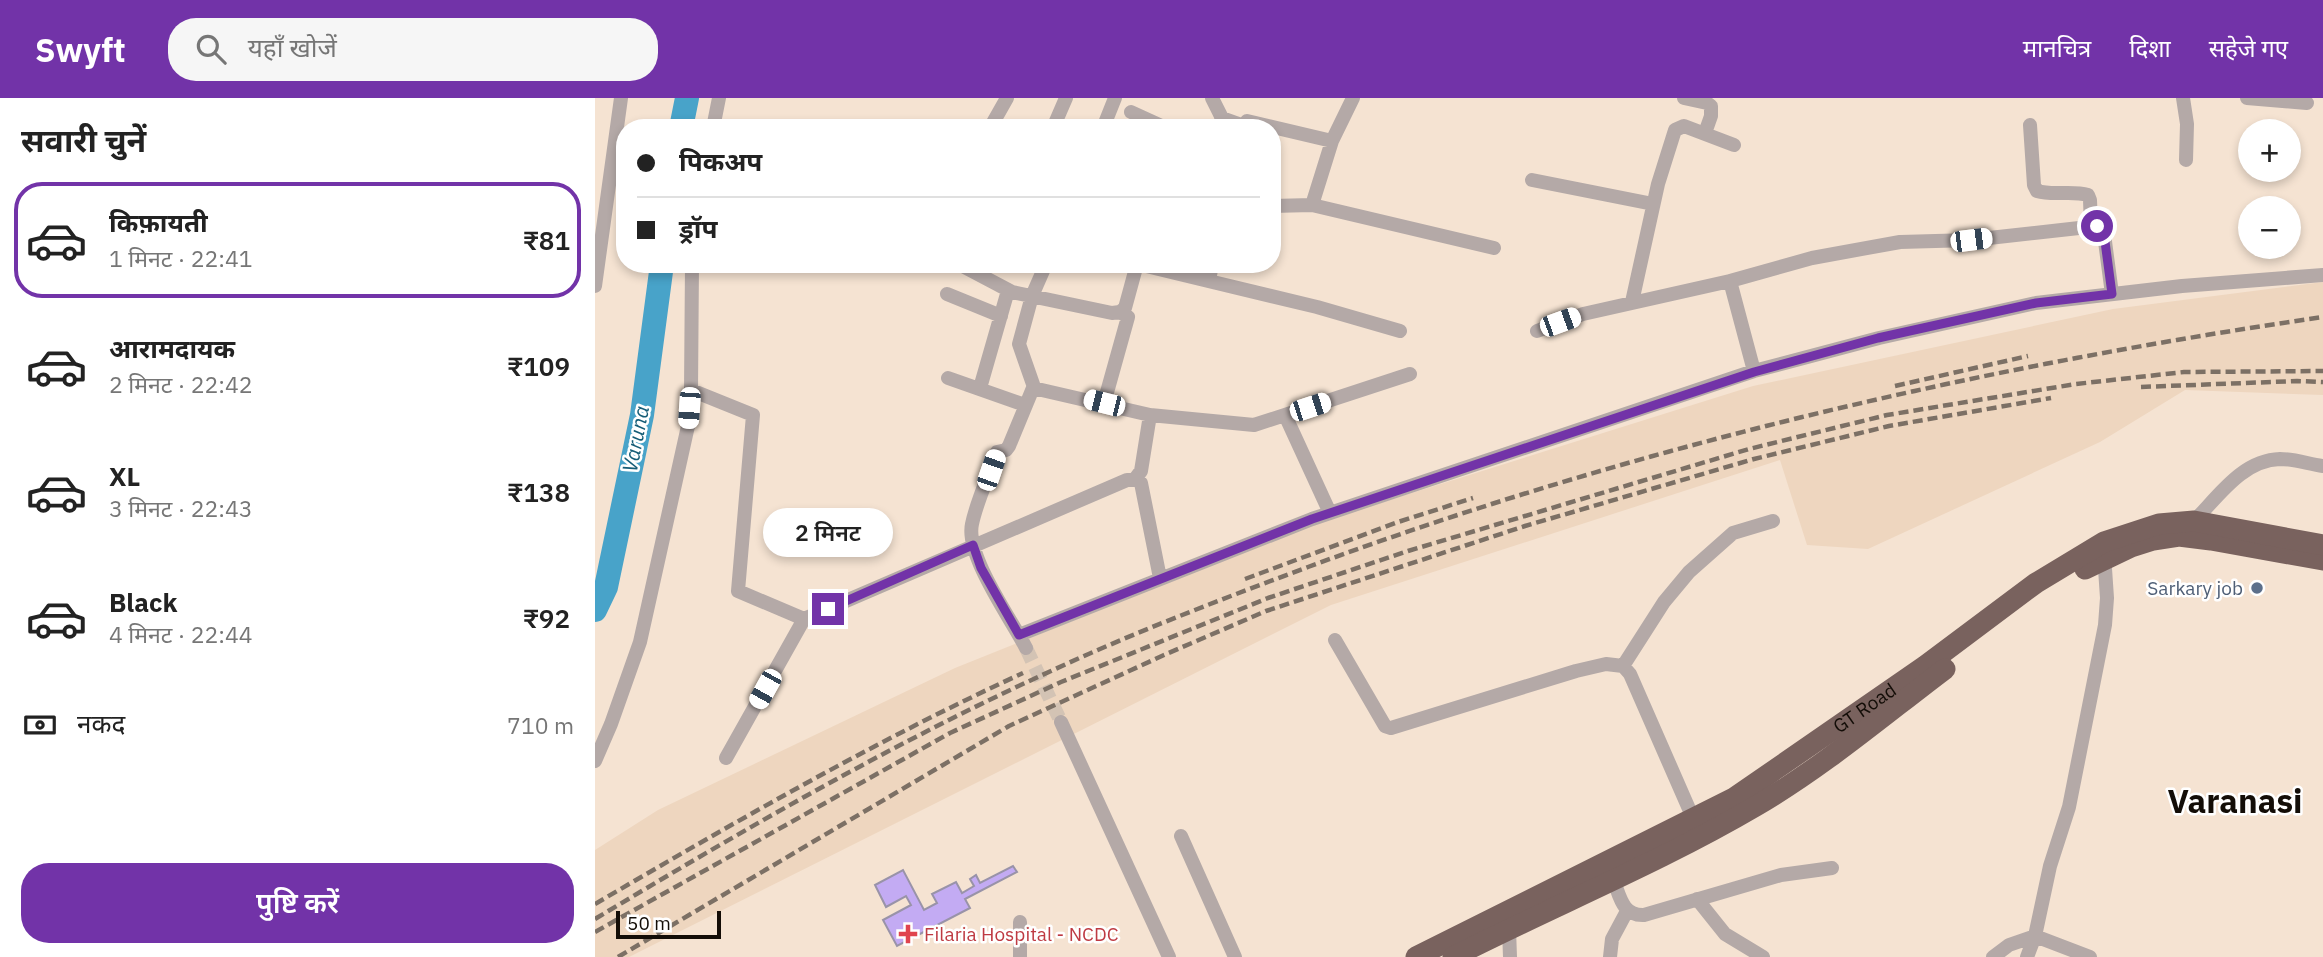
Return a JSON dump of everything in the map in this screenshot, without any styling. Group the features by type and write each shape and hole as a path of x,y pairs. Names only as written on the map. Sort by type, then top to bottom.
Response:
{"highway":[{"name":"GT Road","path":"1453,957 1613,879 1738,806 1818,764 1929,672 2104,550 2159,524 2194,521 2323,545"},
{"name":"GT Road","path":"2104,550 2179,536 2323,560"},
{"name":"GT Road","path":"1416,957 1693,818 1738,806"}],"street":[{"path":"618,119 621,98"},
{"path":"715,119 719,98"},
{"path":"994,119 1007,98"},
{"path":"1057,119 1066,98"},
{"path":"1107,119 1115,98"},
{"path":"1212,98 1219,119"},
{"path":"1312,205 1332,141 1353,98"},
{"path":"1684,98 1711,106 1711,116 1705,133"},
{"path":"2183,98 2187,124 2186,160"},
{"path":"2247,98 2307,103"},
{"path":"1131,112 1146,119"},
{"path":"2030,125 2034,185 2037,191 2088,195 2091,226"},
{"path":"1632,302 1653,204 1675,130 1684,126 1734,145"},
{"path":"1281,129 1332,141"},
{"path":"595,286 616,134"},
{"path":"1532,180 1653,204"},
{"path":"1281,206 1312,205 1494,248"},
{"path":"1537,331 1583,314 1730,281 1812,258 1900,242 1971,240 2091,226 2097,226 2104,234 2112,294"},
{"path":"595,761 640,642 688,426 692,273"},
{"path":"987,273 1012,292 1120,312 1128,317 1104,403"},
{"path":"1034,387 1019,344 1032,296 1042,273"},
{"path":"1120,312 1125,308 1135,273"},
{"path":"1175,273 1317,307 1400,331"},
{"path":"1209,281 1210,273"},
{"path":"1034,387 1009,446 997,452 971,527 973,545 981,568 1023,642 1160,579 1330,513 1754,372 1878,338 2036,303 2323,275"},
{"path":"1730,281 1754,372"},
{"path":"980,388 1007,294 1012,292"},
{"path":"947,293 1001,316"},
{"path":"1034,387 1150,415 1254,425 1410,374"},
{"path":"948,378 1025,405"},
{"path":"691,390 753,415 738,591 804,620"},
{"path":"726,758 804,620 973,545 1006,534 1076,501 1135,479 1141,471 1150,415"},
{"path":"1286,415 1330,513"},
{"path":"2194,521 2242,472 2262,462 2281,459 2323,466"},
{"path":"1135,479 1141,482 1160,579"},
{"path":"1623,666 1664,601 1689,572 1733,533 1773,521"},
{"path":"2027,957 2035,936 2050,866 2069,807 2105,625 2107,598 2104,550"},
{"path":"1335,640 1385,726 1391,728 1576,671 1606,664 1623,666 1630,674 1693,818"},
{"path":"1061,722 1169,957"},
{"path":"1181,836 1235,957"},
{"path":"1613,879 1627,911 1633,915 1644,915 1781,875 1832,868"},
{"path":"1697,899 1725,934 1763,957"},
{"path":"1610,957 1612,939 1627,911"},
{"path":"1020,922 1020,957"},
{"path":"1509,929 1510,957"},
{"path":"1993,957 2009,945 2035,936 2090,957"}],"shaded area":[{"path":"2323,282 2323,395 2185,390 2100,442 1868,549 1807,545 1780,460 1331,605 629,957 595,957 595,850 658,810 955,668 1313,524 1753,386 2113,309"}],"building":[{"path":"1013,866 1017,872 965,899 970,908 897,946 883,920 911,905 906,896 886,907 875,885 903,870 924,910 937,903 932,894 956,882 962,893 974,886 970,879 976,875 980,883"}],"waterway":[{"name":"Varuna","path":"683,119 687,98"},
{"name":"Varuna","path":"595,610 606,587 642,415 661,273"}],"tunnel":[{"path":"1026,648 1061,722"}],"railway":[{"path":"595,919 819,789 992,699 1179,616 1308,567 1556,484 1809,415 2065,360 2323,317"},
{"path":"1895,386 2028,356"},
{"path":"595,932 950,733 1061,682 1268,598 1408,551 1749,449 1887,415 2076,384 2184,372 2323,371"},
{"path":"2141,387 2323,382"},
{"path":"618,957 1009,726 1266,611 1525,526 1754,459 1889,426 2051,398"},
{"path":"1245,579 1395,523 1473,498"},
{"path":"595,904 859,754 1023,673"}],"place":[{"name":"Sarkary job","path":"2257,588"},
{"name":"Filaria Hospital - NCDC","path":"908,934"}],"district":[{"name":"Varanasi","path":"2235,801"}],"route":[{"path":"828,609 973,545 981,568 1019,635 1312,519 1754,372 1878,338 2036,303 2112,294 2104,234 2097,226"}]}
